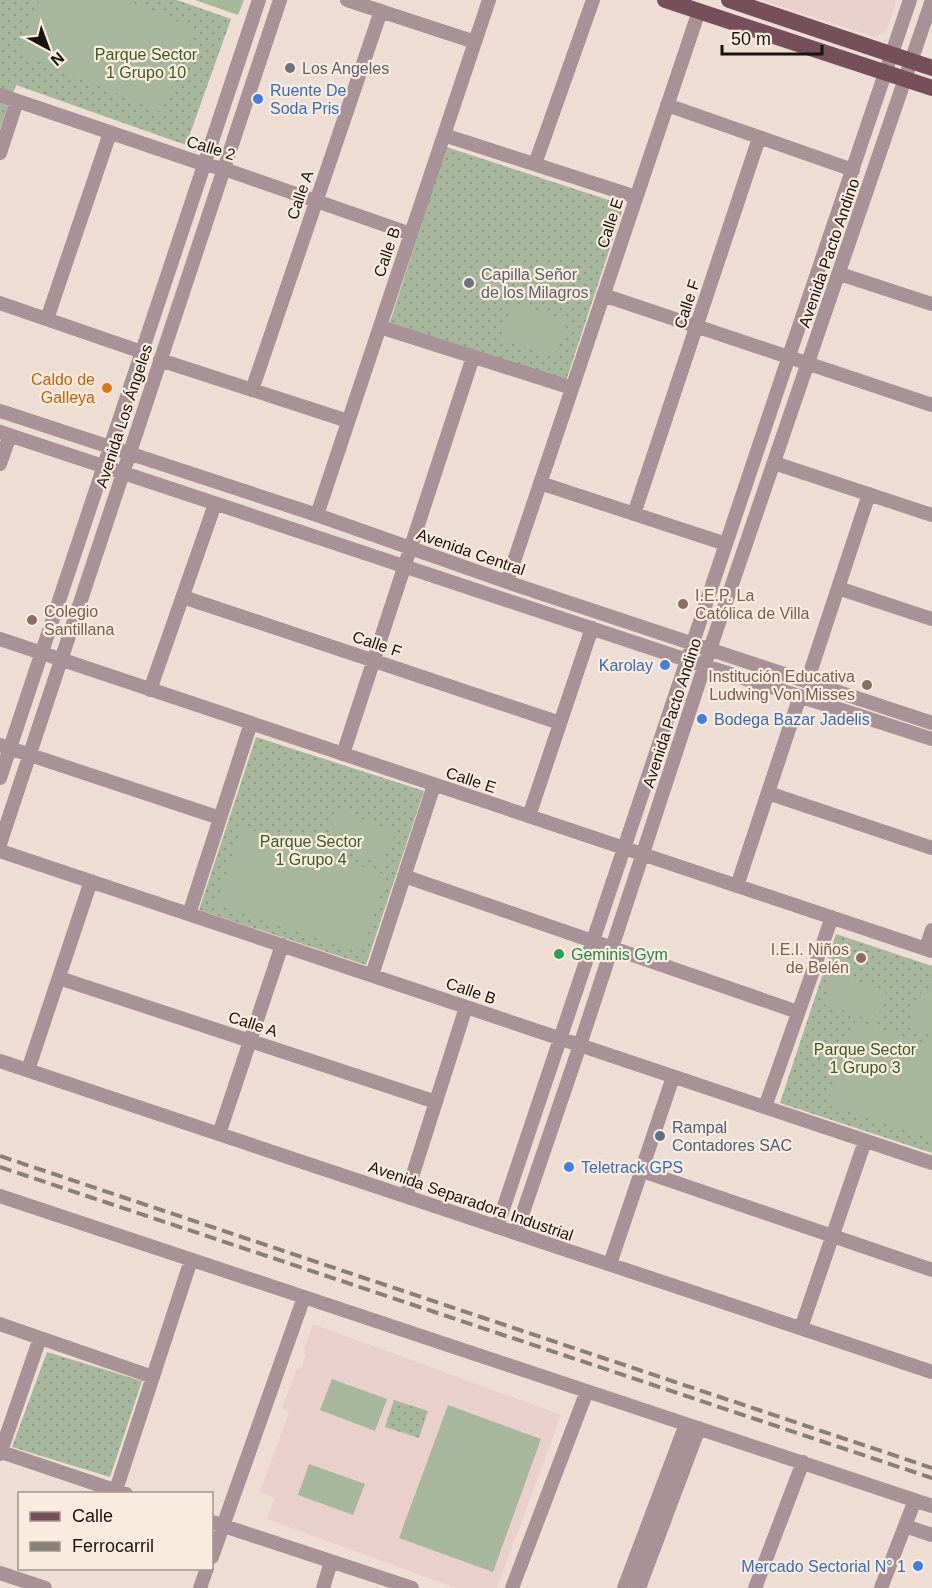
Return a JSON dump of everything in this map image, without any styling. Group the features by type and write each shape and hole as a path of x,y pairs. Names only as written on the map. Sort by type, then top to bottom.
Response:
{"main road":[{"path":"665,0 932,88"},
{"path":"729,0 932,68"}],"street":[{"name":"Avenida Los Ángeles","path":"0,778 5,747 42,653 259,0"},
{"name":"Avenida Los Ángeles","path":"0,843 280,0"},
{"path":"347,0 475,42"},
{"name":"Calle B","path":"317,515 489,0"},
{"path":"535,164 593,0"},
{"name":"Avenida Pacto Andino","path":"498,1227 560,1039 643,854 774,463 799,359 853,170 910,0"},
{"name":"Avenida Pacto Andino","path":"516,1233 580,1046 624,848 692,643 726,544 799,359 840,274 932,0"},
{"name":"Calle A","path":"252,390 381,11"},
{"name":"Calle E","path":"507,582 699,11"},
{"name":"Calle 2","path":"0,95 411,234"},
{"path":"0,153 17,101"},
{"path":"667,105 853,170"},
{"path":"46,319 110,133"},
{"path":"444,135 636,197"},
{"name":"Calle F","path":"634,514 759,138"},
{"path":"840,274 932,304"},
{"path":"603,295 932,405"},
{"path":"0,303 142,352"},
{"path":"380,327 572,388"},
{"path":"342,754 409,557 473,357"},
{"path":"160,360 348,421"},
{"name":"Avenida Central","path":"0,411 317,515 409,557 592,628 932,739"},
{"path":"0,464 5,434"},
{"name":"Avenida Central","path":"5,434 215,504 507,582 932,723"},
{"path":"774,463 932,514"},
{"path":"540,483 726,544"},
{"path":"807,682 869,494"},
{"path":"150,690 215,504"},
{"path":"838,588 932,619"},
{"name":"Calle F","path":"183,597 560,723"},
{"path":"529,816 592,628"},
{"name":"Calle E","path":"0,639 929,950"},
{"path":"737,886 800,696"},
{"path":"189,914 251,723"},
{"path":"5,747 220,818"},
{"path":"372,975 434,784"},
{"path":"768,793 932,848"},
{"name":"Calle B","path":"0,851 932,1163"},
{"path":"404,876 798,1012"},
{"path":"28,1070 91,882"},
{"path":"765,1107 832,917"},
{"path":"929,950 932,930"},
{"path":"219,1134 282,945"},
{"name":"Calle A","path":"59,978 436,1102"},
{"path":"406,1196 466,1007"},
{"name":"Avenida Separadora Industrial","path":"0,1060 932,1372"},
{"path":"610,1264 674,1077"},
{"path":"801,1328 865,1141"},
{"path":"642,1171 932,1270"},
{"path":"0,1197 932,1506"},
{"path":"40,1338 0,1453 121,1492 153,1377 191,1260"},
{"path":"213,1550 217,1524 304,1297"},
{"path":"0,1324 153,1377"},
{"path":"512,1588 587,1391"},
{"path":"639,1588 651,1538 693,1426"},
{"path":"755,1588 803,1462"},
{"path":"881,1588 915,1500"},
{"path":"217,1524 412,1588"},
{"path":"905,1526 932,1535"},
{"path":"624,1588 651,1538"},
{"path":"322,1588 332,1562"},
{"path":"200,1588 207,1570"},
{"path":"0,1573 45,1588"}],"shaded area":[{"path":"761,0 896,0 887,30 875,37"},
{"path":"313,1324 561,1415 497,1588 456,1588 267,1519 275,1498 260,1492 289,1412 282,1408 297,1369 302,1367 305,1356 303,1351"}],"green space":[{"name":"Parque Sector 1 Grupo 10","path":"0,0 177,0 231,19 186,145 16,85 0,129"},
{"path":"40,0 126,0 196,29 161,112 18,52"},
{"path":"195,0 244,0 238,15"},
{"path":"446,147 624,205 566,381 389,325"},
{"path":"513,302 567,321 554,356 501,338"},
{"name":"Parque Sector 1 Grupo 4","path":"256,737 424,791 366,965 199,910"},
{"path":"339,809 395,833 381,865 325,842"},
{"path":"242,827 387,875 361,953 216,904"},
{"name":"Parque Sector 1 Grupo 3","path":"836,934 932,966 932,1153 780,1103"},
{"path":"833,974 886,992 876,1022 823,1004"},
{"path":"922,991 932,996 932,1036 907,1026"},
{"path":"855,1022 932,1047 932,1139 827,1105"},
{"path":"47,1352 142,1381 110,1477 12,1447"},
{"path":"332,1379 387,1399 375,1431 320,1410"},
{"path":"394,1400 428,1411 419,1438 385,1427"},
{"path":"448,1405 541,1439 493,1572 399,1538"},
{"path":"309,1464 365,1484 353,1515 298,1495"}],"railway":[{"path":"0,1156 932,1468"},
{"path":"0,1167 932,1478"}],"place":[{"name":"Los Angeles","path":"290,68"},
{"name":"Ruente De Soda Pris","path":"258,99"},
{"name":"Capilla Señor de los Milagros","path":"469,283"},
{"name":"Caldo de Galleya","path":"107,388"},
{"name":"I.E.P. La Católica de Villa","path":"683,604"},
{"name":"Colegio Santillana","path":"32,620"},
{"name":"Karolay","path":"665,665"},
{"name":"Institución Educativa Ludwing Von Misses","path":"867,685"},
{"name":"Bodega Bazar Jadelis","path":"702,719"},
{"name":"Geminis Gym","path":"559,954"},
{"name":"I.E.I. Niños de Belén","path":"861,958"},
{"name":"Rampal Contadores SAC","path":"660,1136"},
{"name":"Teletrack GPS","path":"569,1167"},
{"name":"Mercado Sectorial N° 1","path":"918,1566"}]}
